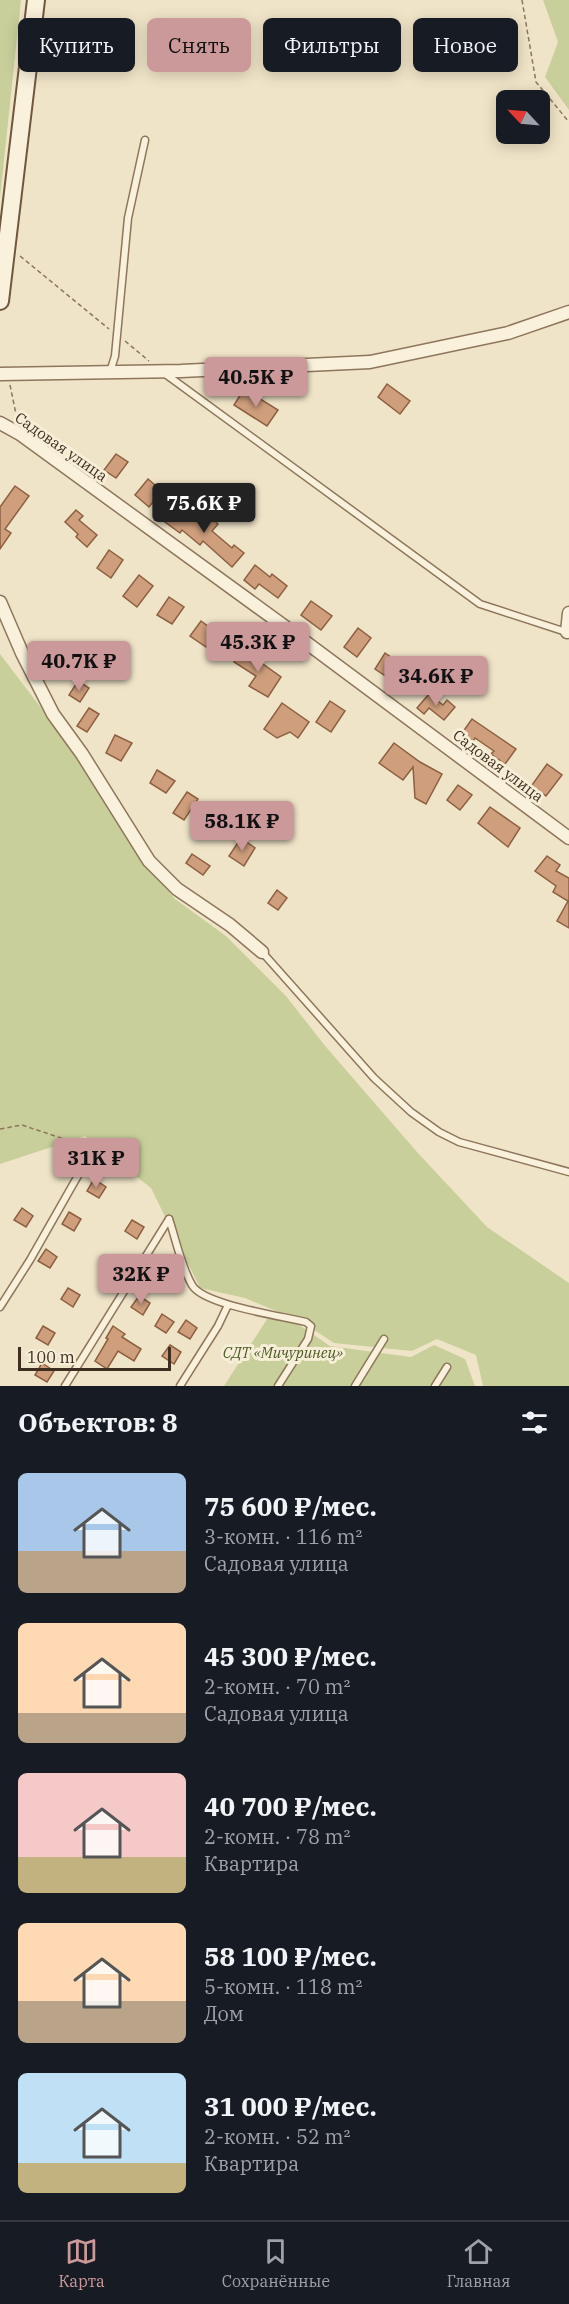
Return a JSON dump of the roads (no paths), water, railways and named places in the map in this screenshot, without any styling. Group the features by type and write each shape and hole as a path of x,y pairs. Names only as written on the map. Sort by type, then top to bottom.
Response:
{"street":[{"path":"0,301 36,0"},
{"path":"4,374 161,371 370,362 508,333 569,312"},
{"name":"Садовая улица","path":"0,423 20,434 284,626 569,838"},
{"path":"0,602 22,653 53,714 82,754 149,861 177,889 231,925 262,952"},
{"path":"568,633 569,613"}],"lane":[{"path":"110,372 115,356 128,218 145,140"},
{"path":"161,371 480,604 568,633"},
{"path":"262,952 374,1078 411,1112 439,1132 459,1142 569,1172"},
{"path":"0,1307 88,1158"},
{"path":"65,1386 169,1219 192,1285 202,1296 228,1305 306,1322 311,1326 308,1339 278,1386"},
{"path":"180,1386 218,1326 228,1305"},
{"path":"355,1386 384,1339"},
{"path":"435,1386 447,1367"}],"park label":[{"name":"СДТ «Мичуринец»","path":"283,1353"}]}
